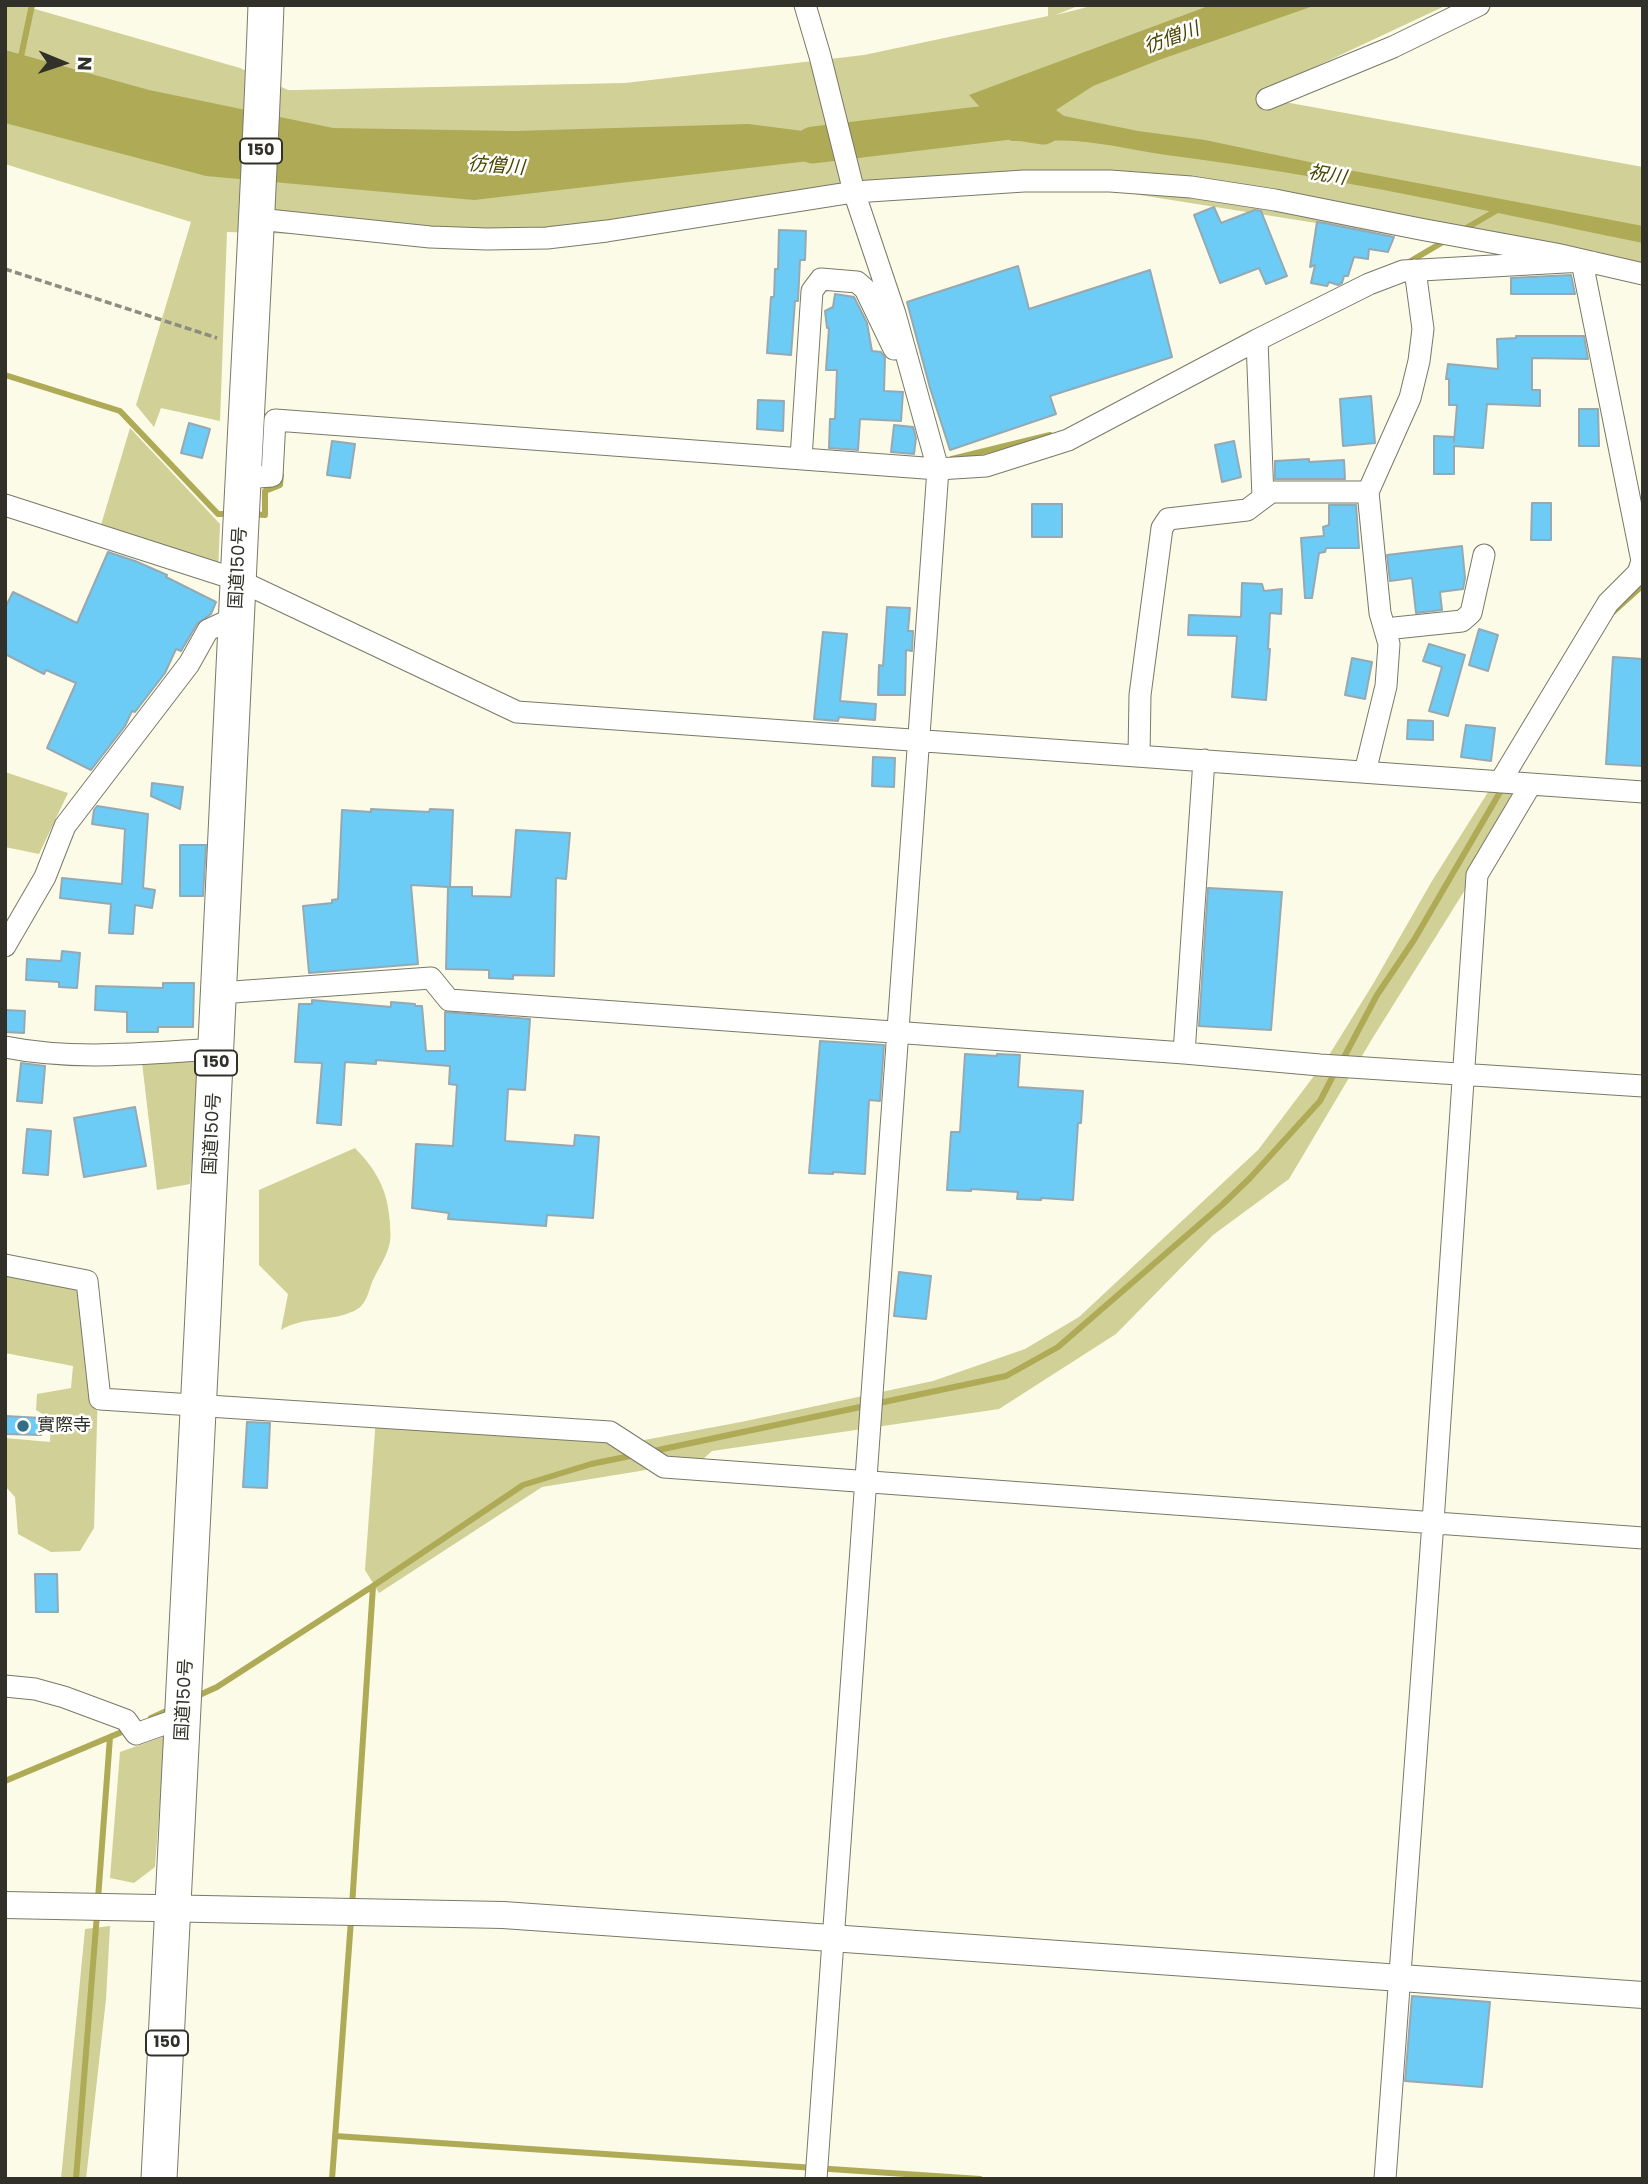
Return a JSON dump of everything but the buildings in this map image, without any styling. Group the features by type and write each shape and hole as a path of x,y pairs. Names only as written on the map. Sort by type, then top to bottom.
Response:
{"highway":[{"name":"国道150号","path":"159,2179 200,1405 266,5"}],"street":[{"path":"805,5 854,192 895,314 936,462 920,741 816,2171"},
{"path":"1267,99 1393,47 1479,5"},
{"path":"258,219 430,237 547,238 854,192 1024,181 1110,181 1178,186 1275,200 1643,274"},
{"path":"244,478 272,476 275,420 986,466 1068,440 1257,340 1369,284 1403,271 1588,262"},
{"path":"1500,782 1608,603 1638,573 1642,561 1584,272 1588,262"},
{"path":"1365,772 1386,686 1389,644 1380,613 1368,492 1410,398 1419,361 1423,329 1415,270"},
{"path":"801,453 812,291 821,279 858,282 865,289 900,361 912,374"},
{"path":"1257,340 1263,498"},
{"path":"1139,756 1140,695 1162,528 1168,519 1247,510 1271,492 1368,492"},
{"path":"5,505 238,580 517,712 1643,792"},
{"path":"1385,629 1462,621 1471,613 1484,555"},
{"path":"5,946 45,877 65,826 189,664 208,630 236,617"},
{"path":"1184,1053 1204,761"},
{"path":"1385,2179 1465,1073 1476,875 1531,784"},
{"path":"219,993 431,978 449,1000 1320,1065 1643,1086"},
{"path":"5,1047 70,1055 217,1049"},
{"path":"5,1265 87,1280 100,1399 610,1432 664,1467 1643,1538"},
{"path":"5,1686 35,1689 64,1697 126,1720 136,1734 184,1717"},
{"path":"5,1905 503,1914 1643,1995"}],"path":[{"path":"5,269 217,338"}],"shaded area":[{"path":"5,5 21,5 240,68 288,90 296,90 625,83 864,55 1048,16 1048,5 1080,5 1056,15 1095,5 1447,5 1285,81 1268,99 1643,167 1643,275 1008,174 476,239 227,232 220,421 161,408 154,427 136,405 191,222 5,164"},
{"path":"130,428 220,524 218,573 98,535"},
{"path":"5,772 68,793 39,854 5,847"},
{"path":"1495,781 1531,784 1372,1039 1289,1179 1213,1235 1116,1334 999,1409 712,1451 701,1461 542,1487 379,1593 365,1570 376,1417 639,1441 933,1381 1025,1349 1079,1317 1258,1150 1326,1060"},
{"path":"202,1050 190,1184 157,1190 141,1054"},
{"path":"355,1148 376,1174 384,1192 390,1224 387,1251 366,1298 354,1311 299,1323 281,1330 288,1294 259,1265 259,1190"},
{"path":"5,1268 87,1281 98,1388 94,1528 80,1551 51,1552 18,1534 15,1497 5,1486 5,1438 50,1442 51,1419 36,1410 37,1394 71,1388 73,1366 5,1353"},
{"path":"165,1736 155,1867 134,1883 110,1878 120,1752"},
{"path":"110,1926 106,1999 86,2179 61,2179 85,1929"}],"water":[{"name":"祝川","path":"1211,5 1316,5 1093,86 1056,110 1064,116 1138,131 1205,140 1643,226 1643,243 1409,195 1233,164 1086,142 1011,141 969,95"},
{"path":"5,50 149,90 333,128 515,131 748,124 929,147 474,200 206,176 5,123"}],"waterway":[{"path":"20,61 32,5"},
{"name":"彷僧川","path":"813,145 1011,121 1043,126"},
{"path":"1463,230 1499,209"},
{"path":"1409,262 1448,239"},
{"path":"5,375 120,411 218,514 231,514"},
{"path":"952,459 1050,435"},
{"path":"252,514 265,515 265,491 280,485 281,475"},
{"path":"1613,612 1643,585"},
{"path":"1342,1061 1377,995 1414,940 1503,787"},
{"path":"649,1452 1006,1376 1058,1347 1223,1204 1320,1101 1336,1070"},
{"path":"195,1697 217,1687 523,1485 591,1464 635,1455"},
{"path":"352,1906 373,1586"},
{"path":"151,1718 173,1708"},
{"path":"5,1781 129,1729"},
{"path":"98,1899 110,1737"},
{"path":"76,2179 97,1914"},
{"path":"332,2179 351,1920"},
{"path":"335,2136 980,2179"}],"place":[{"name":"實際寺","path":"23,1426"}]}
